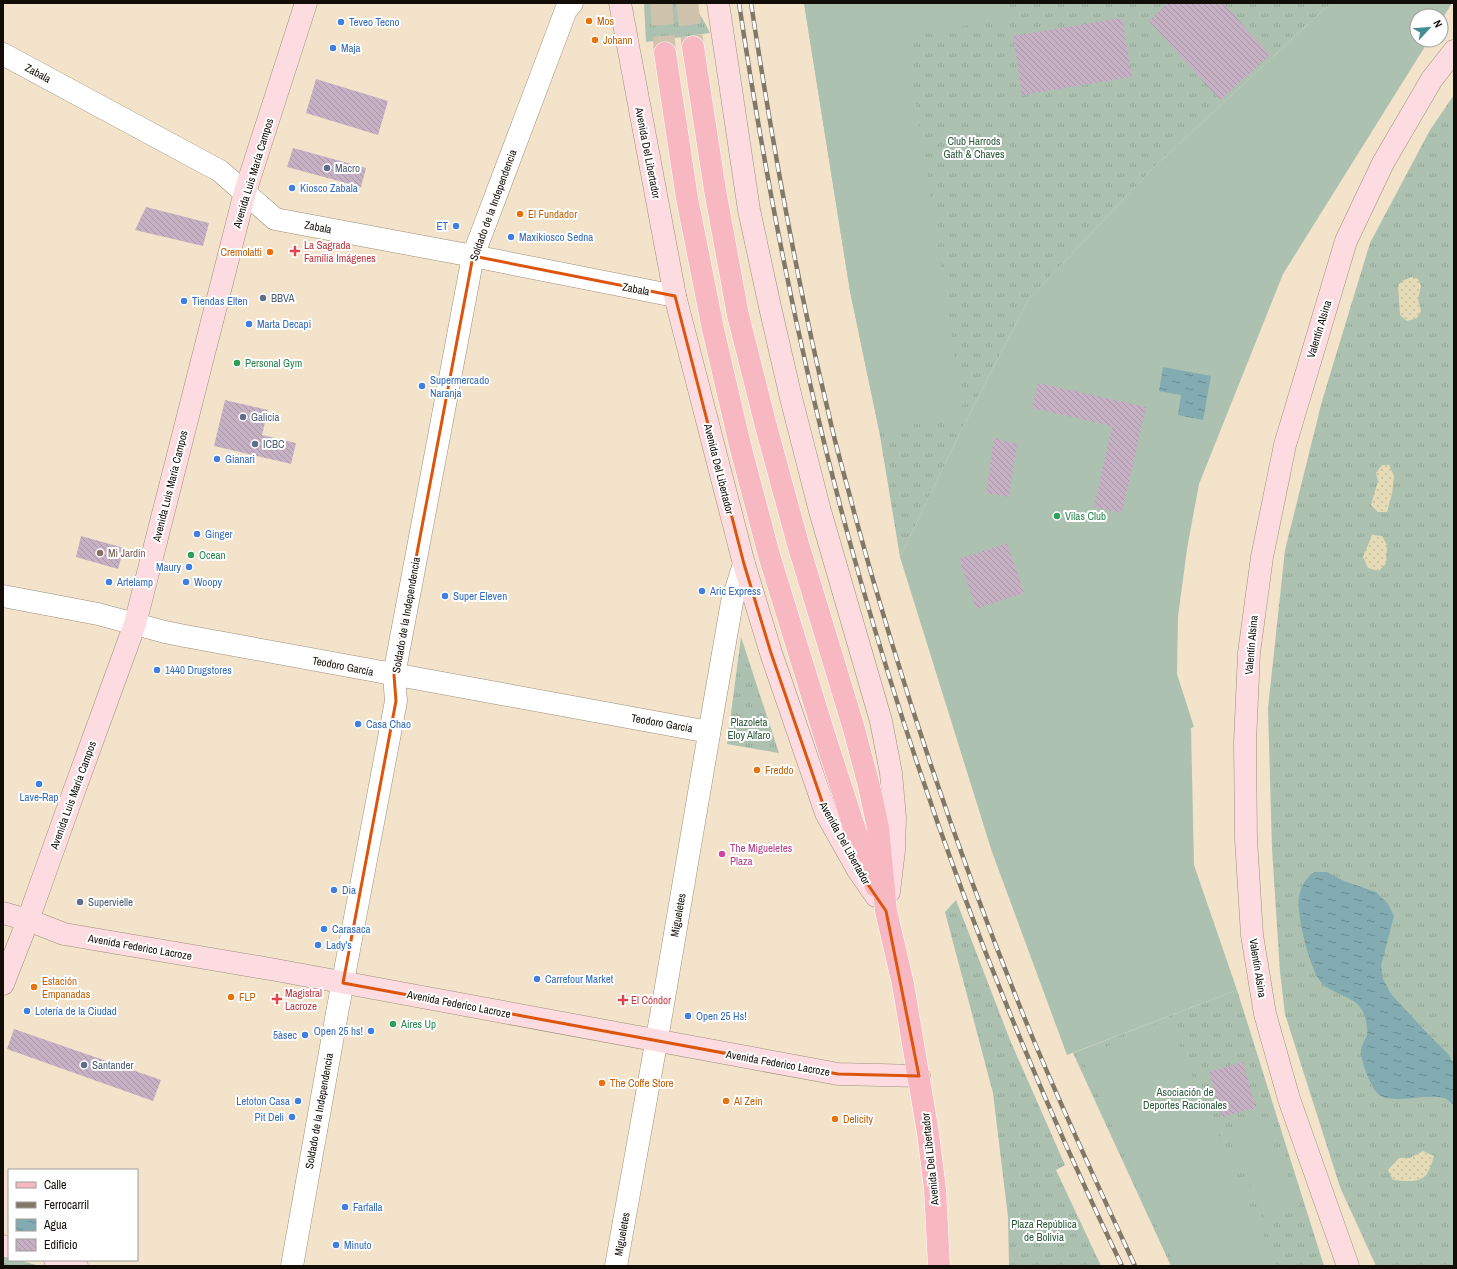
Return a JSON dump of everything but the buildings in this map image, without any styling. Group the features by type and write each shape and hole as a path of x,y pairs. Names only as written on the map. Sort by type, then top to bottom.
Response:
{"main road":[{"name":"Avenida Luis María Campos","path":"3,984 28,920 135,624 245,192 306,3"},
{"name":"Avenida Del Libertador","path":"620,3 675,296 744,564 771,652 826,813 858,870 886,911"},
{"name":"Avenida Del Libertador","path":"714,8 749,210 791,398 820,511 881,721 891,773 895,818 894,850 886,911"},
{"name":"Avenida Del Libertador","path":"693,47 715,190 738,315 798,544 854,729 878,828 886,911 903,984 919,1076 934,1189 939,1266"},
{"name":"Valentín Alsina","path":"1348,1266 1289,1099 1264,1007 1252,935 1246,839 1245,742 1249,653 1262,557 1285,445 1346,241 1383,163 1432,79 1454,51"},
{"name":"Avenida Del Libertador","path":"665,53 687,198 713,330 740,445 769,555 824,734 856,833 886,911"},
{"name":"Avenida Federico Lacroze","path":"3,913 28,920 64,934 276,970 838,1074 919,1076"},
{"path":"59,1261 77,1266"}],"street":[{"name":"Soldado de la Independencia","path":"292,1266 396,701 394,675 473,256 566,10 572,3"},
{"name":"Zabala","path":"3,54 220,171 275,219 675,296"},
{"name":"Migueletes","path":"616,1266 732,602 744,564"},
{"name":"Teodoro García","path":"3,596 98,614 185,636 709,732"}],"highlighted area":[{"path":"473,256 675,296 744,564 771,653 826,813 858,870 886,911 919,1076 838,1074 343,983 396,701 394,675"}],"green space":[{"path":"644,3 688,3 698,12 710,33 646,42"},
{"name":"Club Harrods Gath & Chaves","path":"804,3 1331,3 1155,166 1028,300 961,431 900,557 879,430 850,291"},
{"path":"804,3 1002,3 1005,18 906,37 964,416 879,430 850,291"},
{"name":"Vilas Club","path":"1331,3 1452,3 1449,8 1409,8 1409,48 1424,48 1283,274 1199,484 1187,549 1178,617 1177,674 1194,727 1191,728 1194,865 1237,990 1067,1055 992,852 900,557 961,431 1028,300 1155,166"},
{"path":"1454,95 1454,1266 1376,1266 1340,1187 1285,1014 1280,972 1272,849 1268,708 1285,550 1322,401 1370,243 1430,130"},
{"name":"Plazoleta Eloy Alfaro","path":"741,637 779,753 727,744"},
{"name":"Plaza República de Bolivia","path":"956,900 1010,1040 1065,1165 1056,1170 1101,1266 1009,1266 1008,1217 993,1093 945,912"},
{"name":"Asociación de Deportes Racionales","path":"1237,990 1324,1266 1171,1266 1073,1053"},
{"path":"1167,1019 1277,1266 1175,1266 1082,1058"},
{"path":"1262,1117 1300,1205 1265,1220 1227,1132"},
{"path":"3,1256 8,1257 8,1261 22,1261 40,1266 3,1266"}],"sand":[{"path":"1412,277 1418,279 1421,286 1418,299 1421,311 1417,318 1407,321 1400,315 1398,285 1404,280"},
{"path":"1382,465 1389,465 1394,476 1392,494 1387,512 1378,512 1371,505 1378,481 1376,473"},
{"path":"1372,535 1382,536 1387,545 1386,563 1379,571 1368,568 1363,557"},
{"path":"1423,1151 1434,1156 1430,1168 1425,1176 1412,1181 1393,1180 1388,1170 1399,1158 1410,1158"}],"water":[{"path":"1163,367 1211,376 1203,420 1178,415 1181,395 1159,391"},
{"path":"1314,872 1327,872 1344,881 1376,892 1388,904 1394,916 1381,966 1383,979 1391,994 1448,1054 1454,1064 1454,1105 1448,1100 1437,1097 1403,1099 1387,1098 1381,1096 1370,1082 1361,1054 1361,1048 1367,1035 1367,1025 1364,1014 1356,1003 1326,987 1321,982 1312,966 1308,954 1300,916 1299,897 1304,883"}],"tunnel":[{"path":"661,3 665,53"},
{"path":"687,3 693,47"}],"railway":[{"path":"739,3 750,76 776,222 806,367 841,511 887,670 945,844 977,930 1046,1099 1122,1266"},
{"path":"751,3 767,106 795,261 835,440 872,578 912,708 979,902 1054,1089 1135,1266"}],"place":[{"name":"Mos","path":"589,21"},
{"name":"Teveo Tecno","path":"341,22"},
{"name":"Johann","path":"595,40"},
{"name":"Maja","path":"333,48"},
{"name":"Macro","path":"327,168"},
{"name":"Kiosco Zabala","path":"292,188"},
{"name":"El Fundador","path":"520,214"},
{"name":"ET","path":"456,226"},
{"name":"Maxikiosco Sedna","path":"511,237"},
{"name":"La Sagrada Familia Imágenes","path":"295,251"},
{"name":"Cremolatti","path":"270,252"},
{"name":"BBVA","path":"263,298"},
{"name":"Tiendas Elten","path":"184,301"},
{"name":"Marta Decapi","path":"249,324"},
{"name":"Personal Gym","path":"237,363"},
{"name":"Supermercado Naranja","path":"422,386"},
{"name":"Galicia","path":"243,417"},
{"name":"ICBC","path":"255,444"},
{"name":"Gianari","path":"217,459"},
{"name":"Vilas Club","path":"1057,516"},
{"name":"Ginger","path":"197,534"},
{"name":"Mi Jardín","path":"100,553"},
{"name":"Ocean","path":"191,555"},
{"name":"Maury","path":"189,567"},
{"name":"Artelamp","path":"109,582"},
{"name":"Woopy","path":"186,582"},
{"name":"Aric Express","path":"702,591"},
{"name":"Super Eleven","path":"445,596"},
{"name":"1440 Drugstores","path":"157,670"},
{"name":"Casa Chao","path":"358,724"},
{"name":"Freddo","path":"757,770"},
{"name":"Lave-Rap","path":"39,784"},
{"name":"The Migueletes Plaza","path":"722,854"},
{"name":"Dia","path":"334,890"},
{"name":"Supervielle","path":"80,902"},
{"name":"Carasaca","path":"324,929"},
{"name":"Lady's","path":"318,945"},
{"name":"Carrefour Market","path":"537,979"},
{"name":"Estación Empanadas","path":"34,987"},
{"name":"FLP","path":"231,997"},
{"name":"Magistral Lacroze","path":"277,999"},
{"name":"El Cóndor","path":"623,1000"},
{"name":"Lotería de la Ciudad","path":"27,1011"},
{"name":"Open 25 Hs!","path":"688,1016"},
{"name":"Aires Up","path":"393,1024"},
{"name":"Open 25 hs!","path":"371,1031"},
{"name":"5àsec","path":"305,1035"},
{"name":"Santander","path":"84,1065"},
{"name":"The Coffe Store","path":"602,1083"},
{"name":"Letoton Casa","path":"298,1101"},
{"name":"Al Zein","path":"726,1101"},
{"name":"Pit Deli","path":"292,1117"},
{"name":"Delicity","path":"835,1119"},
{"name":"Farfalla","path":"345,1207"},
{"name":"Minuto","path":"336,1245"}]}
